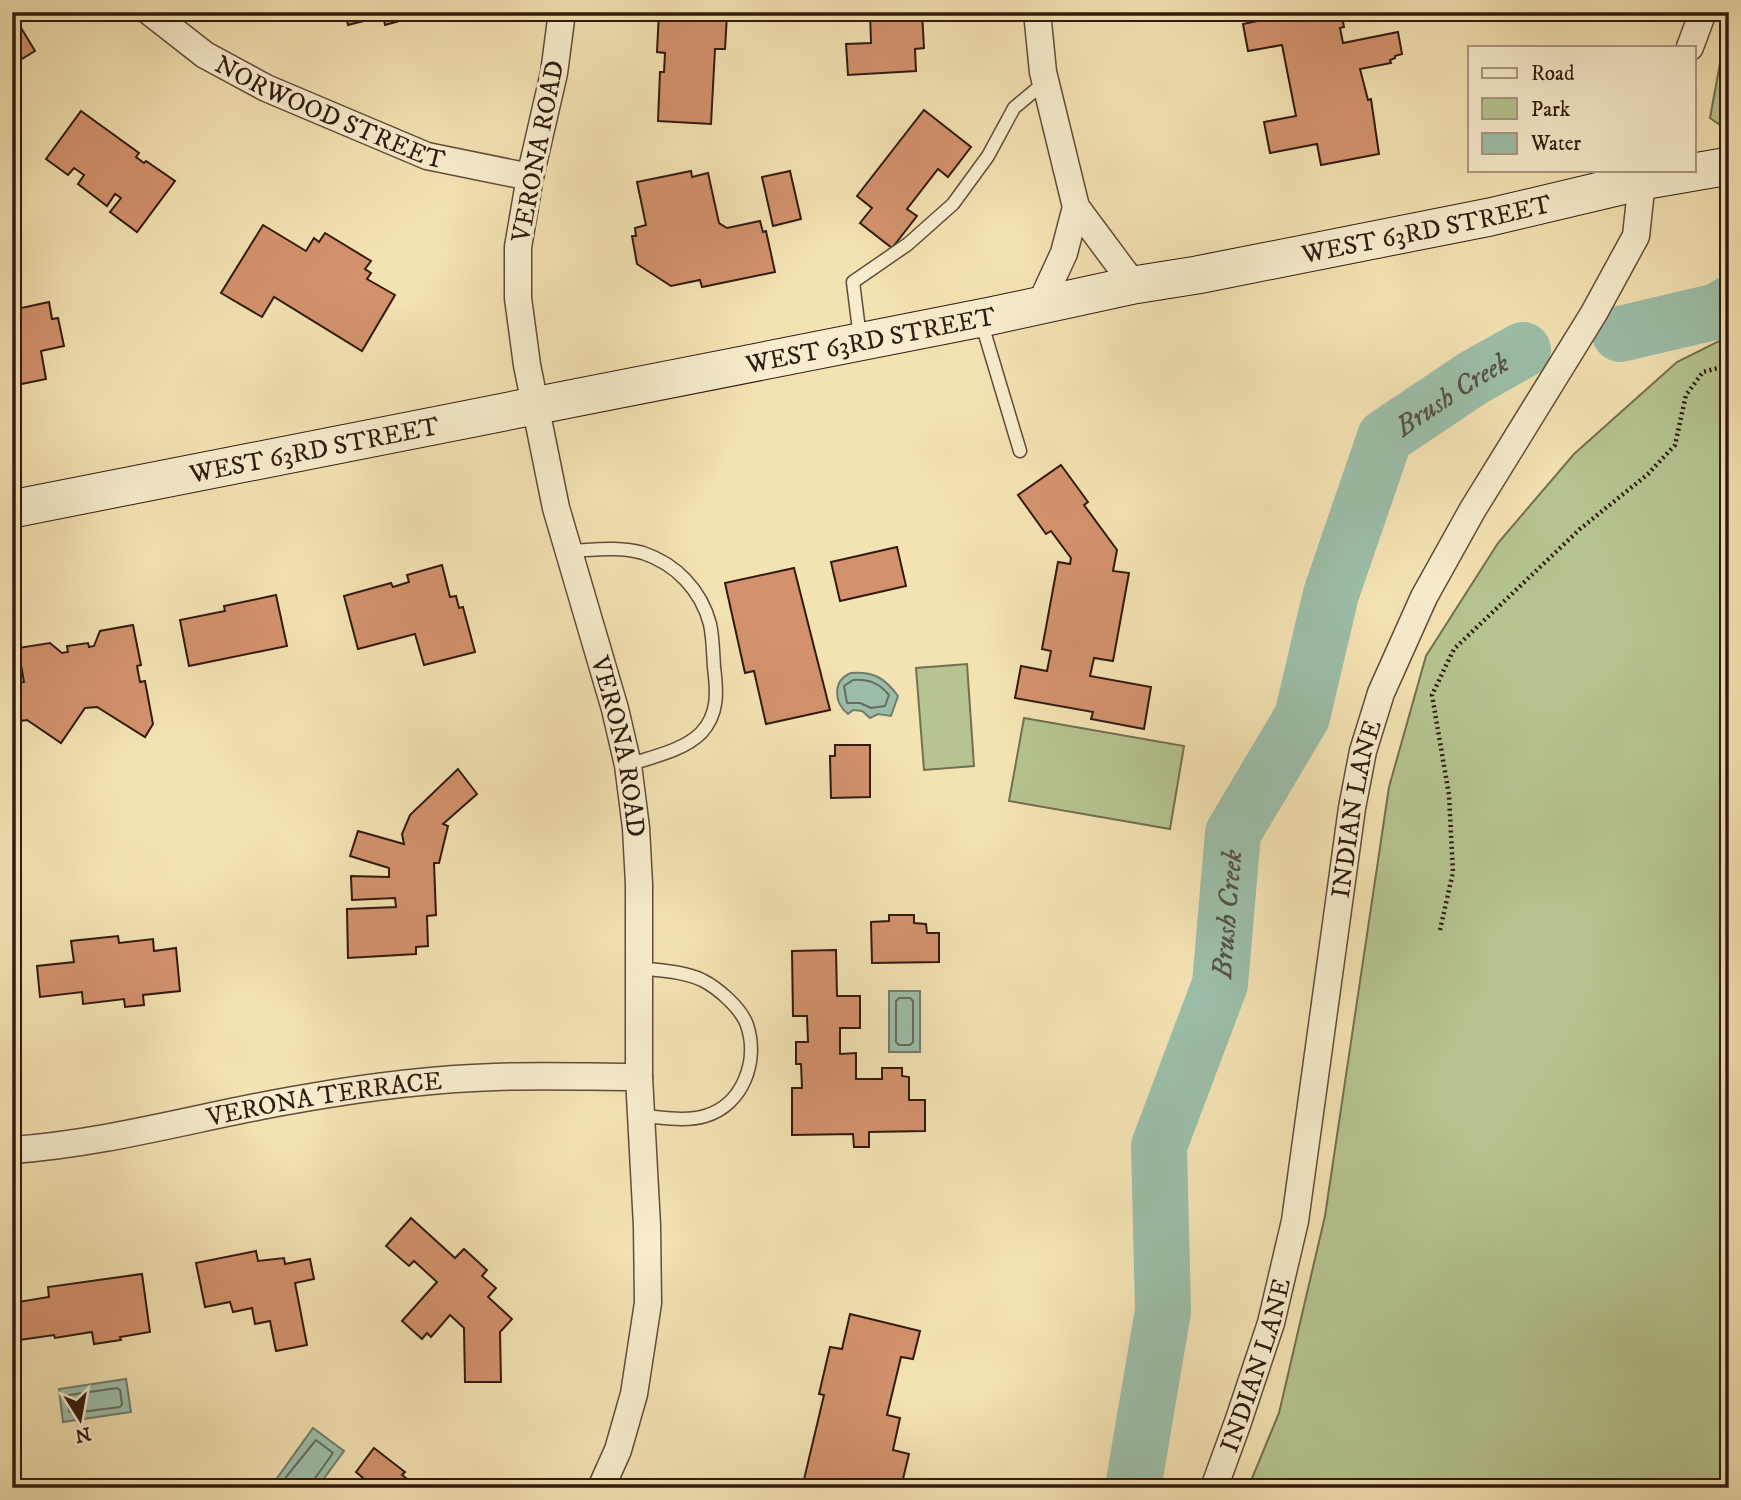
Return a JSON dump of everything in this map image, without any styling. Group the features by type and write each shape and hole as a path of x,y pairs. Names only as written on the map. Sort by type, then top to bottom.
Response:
{"main road":[{"name":"WEST 63RD STREET","path":"1696,169 1729,166"},
{"name":"WEST 63RD STREET","path":"12,509 1040,306 1134,285 1490,218 1644,175 1672,172"}],"street":[{"name":"NORWOOD STREET","path":"150,12 205,55 266,88 428,156 530,177"},
{"name":"VERONA ROAD","path":"562,12 554,73 530,177 518,247 518,298 555,508 615,709 628,765 636,828 639,884 639,1077 648,1304 634,1394 618,1450 601,1488"},
{"path":"1037,12 1045,82 1076,207 1134,285"},
{"path":"1690,46 1703,12"},
{"name":"INDIAN LANE","path":"1214,1488 1270,1323 1295,1221 1352,808 1363,751 1381,693 1424,597 1473,509 1594,313 1636,236 1644,175"},
{"path":"1040,306 1064,253 1076,207"},
{"name":"VERONA TERRACE","path":"12,1150 58,1147 145,1132 302,1098 373,1087 495,1077 639,1077"}],"lane":[{"path":"860,341 853,282 908,244 953,204 988,156 1014,108 1045,82"},
{"path":"980,317 1020,451"},
{"path":"567,551 611,549 642,553 676,570 699,595 710,625 715,711 700,733 673,750 628,765"},
{"path":"639,968 682,973 704,981 729,1001 746,1023 751,1047 749,1070 737,1095 722,1109 704,1116 684,1119 640,1115"}],"path":[{"path":"1440,930 1453,872 1449,794 1432,695 1454,649 1580,529 1648,474 1675,445 1686,395 1703,372 1729,365"}],"green space":[{"path":"1729,14 1729,131 1710,118"},
{"path":"1729,336 1729,1488 1248,1488 1279,1413 1325,1216 1389,787 1426,656 1498,543 1574,454 1677,362"},
{"path":"967,664 974,766 924,770 916,668"},
{"path":"1024,718 1184,746 1170,829 1009,801"}],"water":[{"path":"851,673 872,675 883,680 893,690 898,696 891,716 878,714 870,718 862,711 853,710 848,714 843,709 838,698 838,686 845,676"},
{"path":"889,991 920,991 920,1052 889,1052"},
{"path":"126,1379 131,1412 63,1422 59,1389"},
{"path":"313,1428 344,1451 317,1488 285,1488 275,1481"}],"building":[{"path":"345,12 432,12 385,25 383,16 348,25"},
{"path":"659,12 727,15 725,49 715,49 711,124 658,121 660,72 664,72 665,53 657,52"},
{"path":"870,12 922,12 924,48 915,49 916,71 848,75 846,44 871,43"},
{"path":"1302,12 1341,12 1343,43 1398,32 1402,54 1390,60 1391,63 1360,69 1368,100 1371,99 1379,154 1321,165 1317,144 1270,153 1264,122 1296,116 1282,45 1248,51 1243,24"},
{"path":"12,13 35,51 12,65"},
{"path":"924,110 971,147 948,177 938,169 907,209 917,216 892,248 860,223 872,208 857,196"},
{"path":"81,111 139,153 136,157 144,163 146,161 175,181 137,232 110,212 121,198 115,194 107,206 78,184 84,175 74,168 68,175 46,159"},
{"path":"691,171 692,177 708,173 719,223 727,228 760,221 763,232 766,231 775,272 702,287 700,280 671,286 637,264 632,236 636,236 635,228 646,225 637,182"},
{"path":"790,171 801,219 773,226 762,177"},
{"path":"263,225 306,251 314,238 319,242 325,233 371,261 365,269 371,273 367,279 395,295 362,351 274,297 262,317 221,293"},
{"path":"49,302 52,319 58,318 64,346 41,351 46,379 12,386 12,310"},
{"path":"1061,465 1088,502 1084,505 1117,550 1113,571 1129,573 1113,661 1094,658 1090,676 1151,687 1144,729 1091,719 1093,712 1015,698 1021,666 1047,671 1051,651 1042,649 1058,562 1070,564 1071,558 1051,531 1046,534 1018,495"},
{"path":"897,547 906,586 840,601 831,562"},
{"path":"442,565 450,597 456,596 459,608 463,607 475,652 424,665 415,634 358,649 344,596 391,583 393,587 409,582 407,575"},
{"path":"794,568 830,710 766,724 754,671 745,673 725,583"},
{"path":"276,595 287,646 189,666 180,620 225,611 224,606"},
{"path":"133,625 141,665 137,666 140,682 145,681 153,724 145,737 97,707 85,708 61,743 27,720 14,722 12,684 24,682 18,648 50,643 62,653 68,652 67,646 88,643 89,647 94,646 100,631"},
{"path":"835,745 870,745 870,797 831,798 830,756 835,756"},
{"path":"458,769 477,794 443,824 448,826 439,863 434,863 436,915 427,916 428,946 416,947 416,954 348,958 347,909 396,907 395,898 352,900 351,876 389,877 389,868 350,856 358,831 404,844 402,834 410,815"},
{"path":"889,915 914,915 914,923 926,924 927,933 939,933 939,962 872,963 871,922 889,921"},
{"path":"118,936 119,943 153,939 154,951 176,948 180,991 143,995 144,1005 125,1007 124,999 83,1004 82,992 40,997 37,966 74,962 71,941"},
{"path":"836,950 837,996 860,996 860,1028 840,1028 840,1054 856,1053 856,1079 882,1079 882,1068 902,1068 902,1076 909,1077 909,1100 925,1100 925,1131 869,1132 869,1147 854,1147 853,1134 792,1135 792,1088 802,1088 801,1064 796,1064 796,1042 808,1042 807,1016 793,1016 792,951"},
{"path":"411,1218 455,1258 464,1249 487,1270 482,1276 496,1288 488,1297 512,1319 500,1332 501,1382 465,1382 464,1328 450,1315 431,1337 427,1333 422,1339 402,1321 437,1282 414,1261 409,1266 386,1246"},
{"path":"256,1251 258,1261 284,1258 285,1264 310,1259 314,1279 295,1283 307,1345 276,1351 270,1321 255,1324 252,1308 233,1312 230,1302 205,1307 196,1263"},
{"path":"142,1274 150,1332 94,1344 92,1332 12,1341 12,1303 49,1297 48,1287"},
{"path":"850,1314 920,1331 913,1359 901,1357 887,1415 900,1418 893,1450 909,1454 902,1483 921,1488 802,1488 824,1395 819,1394 830,1347 842,1349"},
{"path":"374,1448 405,1472 402,1475 419,1488 375,1488 356,1472"}],"waterway":[{"name":"Brush Creek","path":"1620,334 1718,311 1729,304"},
{"name":"Brush Creek","path":"1133,1488 1163,1311 1159,1146 1220,984 1233,833 1302,717 1331,594 1385,437 1473,378 1523,350"}]}
